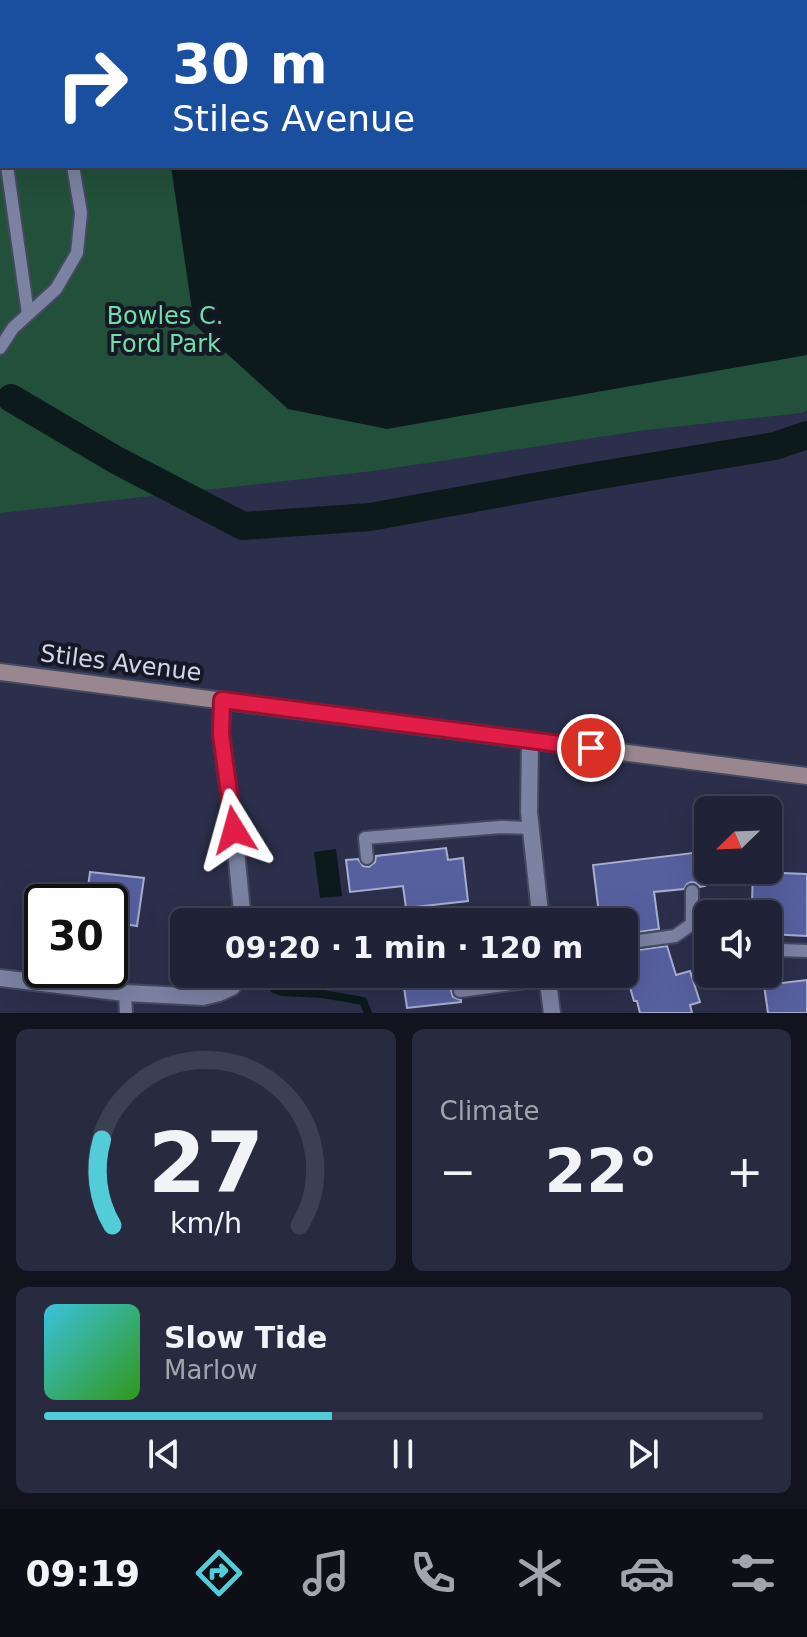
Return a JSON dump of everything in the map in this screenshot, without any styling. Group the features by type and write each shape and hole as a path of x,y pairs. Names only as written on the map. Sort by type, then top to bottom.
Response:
{"street":[{"name":"Stiles Avenue","path":"0,672 807,776"},
{"path":"222,700 221,734 242,908"},
{"path":"530,740 530,828 539,908"},
{"path":"0,978 125,993 203,997 230,988"},
{"path":"549,988 552,1013"}],"lane":[{"path":"7,168 28,314"},
{"path":"0,348 13,328 56,289 77,253 81,213 73,168"},
{"path":"367,858 365,838 501,827 530,828"},
{"path":"638,941 675,936 692,924 692,891"},
{"path":"782,950 807,951"},
{"path":"460,991 479,988"},
{"path":"125,993 126,1013"}],"green space":[{"name":"Bowles C. Ford Park","path":"0,168 807,168 807,410 646,430 373,471 0,513"}],"shaded area":[{"path":"171,168 807,168 807,355 387,429 288,409 194,324"},
{"path":"336,849 342,896 320,898 314,852"}],"building":[{"path":"446,848 448,860 463,858 468,901 406,908 403,886 350,892 346,860 358,859 363,866 369,867 376,856"},
{"path":"694,853 694,883 687,884 684,889 654,892 659,929 638,932 638,908 598,908 593,865"},
{"path":"90,872 144,878 137,926 128,925 128,884 88,884"},
{"path":"782,873 807,874 807,936 782,935 782,900 752,900 753,884 782,884"},
{"path":"667,946 676,975 690,971 700,1002 690,1005 692,1013 640,1013 630,988 638,988 638,950"},
{"path":"807,980 807,1013 768,1013 764,988 782,988 782,983"},
{"path":"404,988 452,988 453,997 461,1000 461,1002 407,1008"}],"waterway":[{"path":"11,398 116,460 243,526 370,517 775,446 807,435"},
{"path":"274,988 282,992 323,994 363,1001 368,1013"}],"route":[{"path":"234,830 221,734 222,700 591,748"}]}
